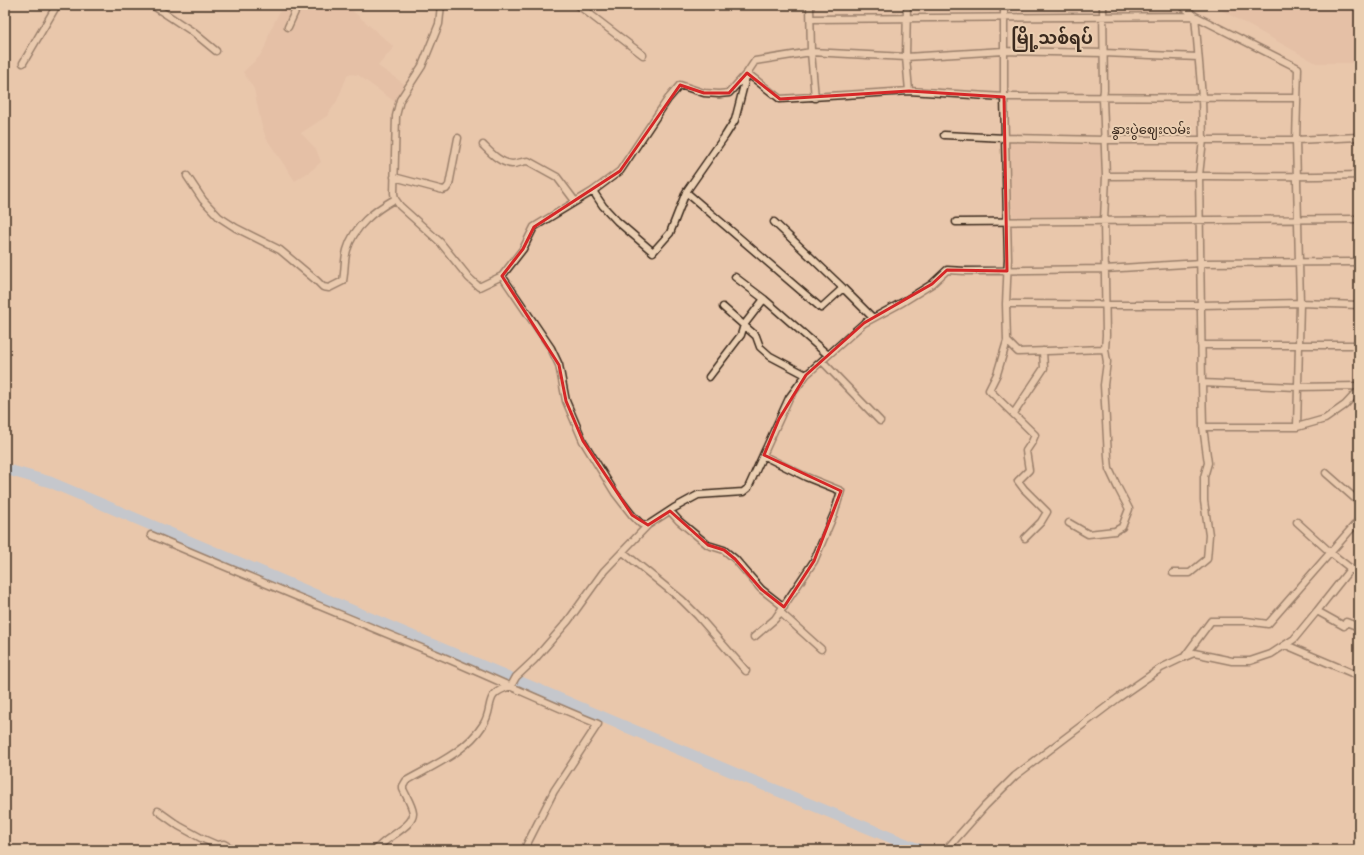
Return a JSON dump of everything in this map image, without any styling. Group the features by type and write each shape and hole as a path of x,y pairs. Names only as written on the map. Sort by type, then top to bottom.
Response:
{"street":[{"path":"23,63 56,5"},
{"path":"152,5 193,32 216,51"},
{"path":"288,27 298,5"},
{"path":"441,5 439,24 422,66 400,100 396,116 394,177 395,199 400,206 440,242 469,278 479,287 502,276 523,249 534,228 593,191 620,171 668,100 680,85 704,93 719,94 729,92 747,73 755,61 811,52 906,57 1004,51 1198,57"},
{"path":"578,5 643,55"},
{"path":"810,5 811,52 815,98"},
{"path":"907,5 906,57 909,92"},
{"path":"1004,5 1004,97 1008,258 1006,304 1007,341 997,374 989,390 1035,435 1026,451 1028,470 1018,481 1024,490 1047,512 1041,522 1025,538"},
{"path":"1069,523 1088,534 1115,531 1122,527 1129,509 1109,469 1104,385 1107,362 1105,349 1106,304 1104,220 1106,176 1103,98 1103,5"},
{"path":"1181,5 1195,16 1298,68 1296,140 1300,303 1297,428"},
{"path":"811,19 1195,16"},
{"path":"1173,573 1190,573 1207,559 1209,535 1204,501 1204,477 1208,463 1204,427 1201,345 1200,175 1204,140 1195,16"},
{"path":"747,73 780,99 909,92 1004,97 1297,98"},
{"path":"593,191 603,206 617,221 653,252 670,233 686,192 735,120 747,73"},
{"name":"နွားပွဲဈေးလမ်း","path":"944,135 1105,140 1296,140 1359,136"},
{"path":"394,177 442,190 446,189 449,185 458,138"},
{"path":"483,145 494,156 505,162 512,164 528,161 557,177 575,201"},
{"path":"1106,176 1200,175 1297,177 1359,175"},
{"path":"187,176 203,200 219,217 236,228 280,250 323,287 329,288 343,281 347,250 356,232 366,218 379,208 395,199"},
{"path":"686,192 821,308 843,288"},
{"path":"956,222 1359,219"},
{"path":"774,222 873,318"},
{"path":"376,850 410,822 413,811 403,789 406,781 462,747 483,725 490,700 494,694 498,690 511,686 516,677 534,660 568,621 604,571 648,525 698,495 742,492 748,488 764,456 789,398 806,375 864,323 932,284 947,270 1105,269 1201,263 1359,262"},
{"path":"502,276 551,348 559,365 566,401 583,441 593,459 614,493 632,515 641,524 648,525"},
{"path":"735,277 764,299 828,355"},
{"path":"709,377 741,335 744,325 764,299"},
{"path":"1006,304 1201,305 1300,303 1359,305"},
{"path":"723,307 756,336 760,347 770,356 806,375"},
{"path":"1007,341 1018,352 1105,349"},
{"path":"1201,345 1359,345"},
{"path":"1014,413 1044,368 1043,351"},
{"path":"822,361 880,421"},
{"path":"1202,383 1297,387 1359,386"},
{"path":"1204,427 1297,428 1325,419 1345,405 1359,390"},
{"path":"754,638 775,619 814,561 834,514 841,491 806,477 764,456"},
{"path":"1326,473 1359,502"},
{"path":"670,511 679,521 708,545 724,550 735,559 782,610 821,649"},
{"path":"1185,657 1211,621 1246,621 1268,624 1359,520"},
{"path":"1297,522 1331,553 1359,575"},
{"path":"151,535 598,724 554,791 524,850"},
{"path":"623,552 682,600 746,671"},
{"path":"946,850 985,806 1015,776 1160,668 1194,653 1232,662 1250,661 1271,654 1294,639 1351,568"},
{"path":"1317,611 1344,626 1346,622 1359,627"},
{"path":"1286,645 1359,676"},
{"path":"158,811 179,826 201,838 217,845 224,844 234,850"}],"highlighted area":[{"path":"747,73 780,99 909,91 1004,97 1007,271 947,270 932,284 864,323 806,375 779,419 764,455 841,491 814,561 784,607 761,589 735,559 724,550 708,545 670,511 648,525 632,515 583,441 566,401 559,365 502,276 523,249 534,227 620,171 680,85 704,93 729,93"}],"shaded area":[{"path":"281,5 346,5 394,47 378,66 406,85 395,102 358,75 348,74 337,101 327,116 301,133 316,149 321,162 295,181 266,138 261,123 254,89 243,72 259,57 265,47 270,31 282,7"},
{"path":"1212,5 1359,5 1359,63 1316,63"},
{"path":"1008,142 1102,144 1101,219 1013,217"}],"waterway":[{"path":"5,469 50,482 737,774 921,850"}],"district":[{"name":"မြို့သစ်ရပ်","path":"1052,38"}]}
